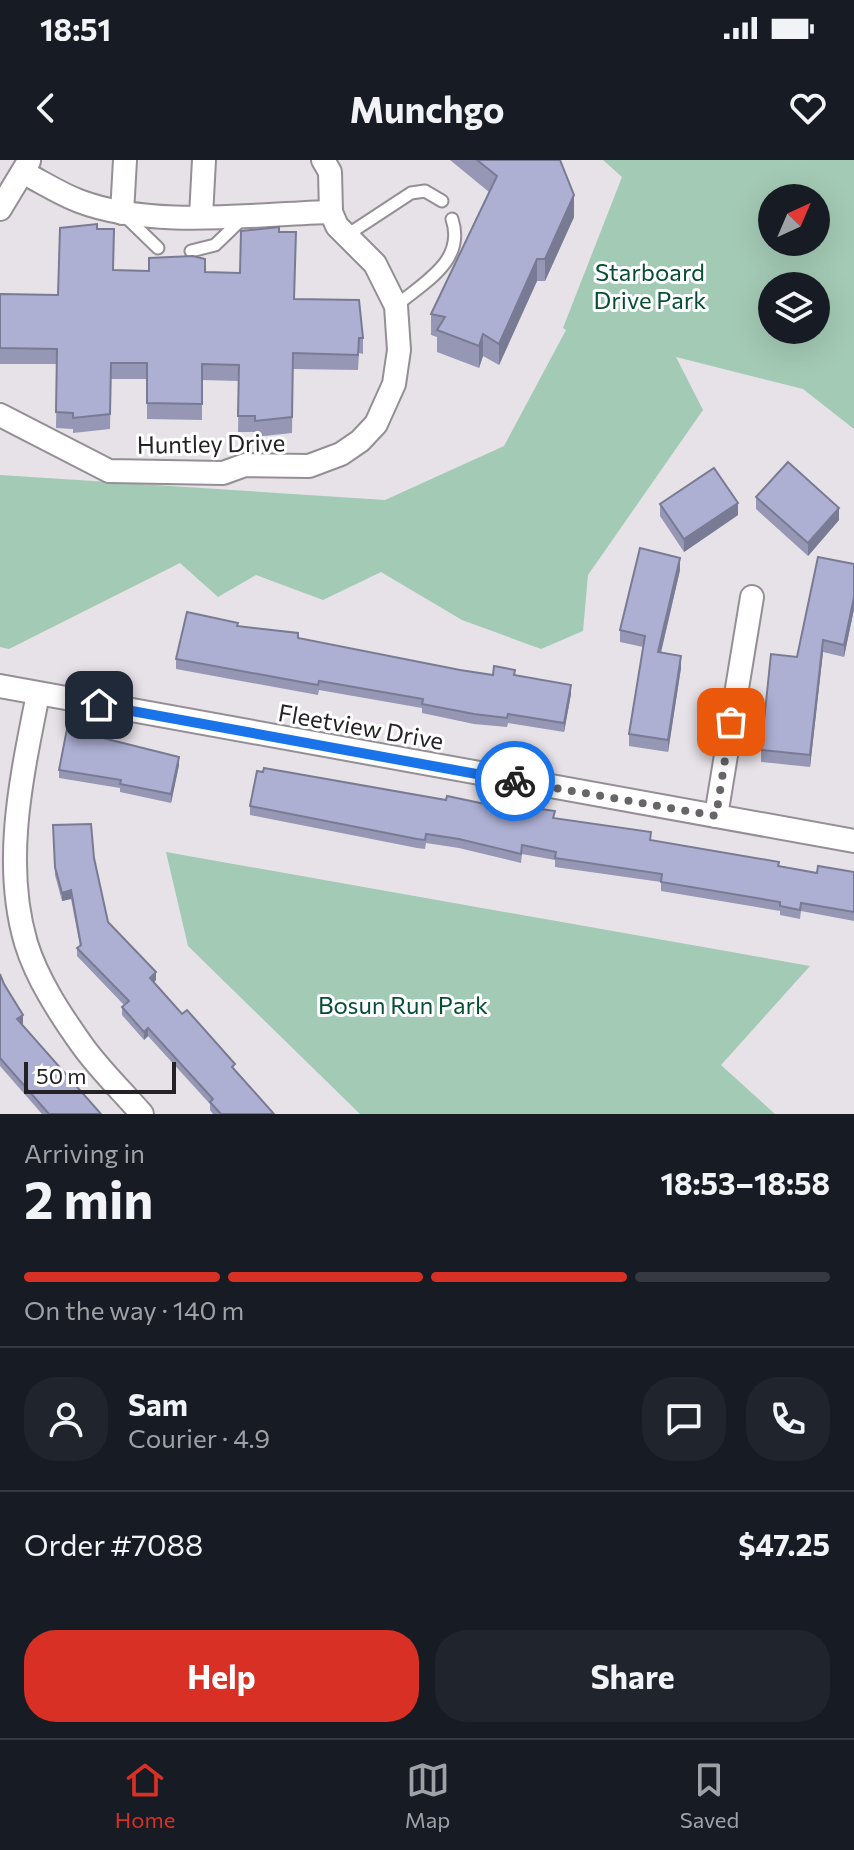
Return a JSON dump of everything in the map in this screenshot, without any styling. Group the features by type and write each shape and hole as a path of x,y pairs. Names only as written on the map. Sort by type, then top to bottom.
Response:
{"street":[{"path":"122,213 125,160"},
{"path":"201,216 204,160"},
{"path":"0,209 27,167 79,201 122,213 201,216 331,212 332,179 323,160"},
{"name":"Huntley Drive","path":"0,415 109,471 223,473 245,465 309,466 341,454 360,441 376,424 387,405 399,350 396,306 375,264 347,235 331,212"},
{"path":"716,816 752,597"},
{"name":"Fleetview Drive","path":"0,686 854,841"},
{"path":"38,694 22,776 16,837 17,895 27,944 51,997 84,1048 142,1114"}],"lane":[{"path":"347,235 411,193 425,191 442,201"},
{"path":"122,213 158,248"},
{"path":"191,251 215,245 246,215"},
{"path":"396,306 449,260 458,237 452,219"}],"green space":[{"name":"Starboard Drive Park","path":"603,160 854,160 854,429 803,389 676,357 703,410 588,575 583,631 541,649 462,620 381,572 323,600 256,575 218,597 180,563 9,649 0,647 0,475 385,500 504,446 566,330 563,328 622,177"},
{"name":"Bosun Run Park","path":"166,852 810,966 721,1065 775,1114 360,1114 188,946"}],"building":[{"path":"477,160 560,160 574,195 545,259 537,259 499,344 483,334 479,346 437,330 445,317 431,314 497,176"},
{"path":"97,224 97,229 114,229 113,270 149,271 149,258 193,256 205,259 205,272 240,273 241,231 279,227 279,232 296,232 294,299 359,300 363,338 359,338 358,355 293,353 292,417 255,421 255,416 238,416 239,365 202,364 202,404 147,403 147,363 111,363 110,414 73,418 73,413 56,412 57,349 0,348 0,294 58,295 60,228"},
{"path":"788,462 839,508 808,543 756,497"},
{"path":"714,468 738,503 684,539 660,504"},
{"path":"640,548 680,558 658,652 681,656 668,740 629,734 645,636 620,630"},
{"path":"818,557 854,564 854,597 844,645 823,640 810,755 761,750 771,654 797,657"},
{"path":"187,612 238,623 237,626 298,633 298,638 460,670 493,675 494,666 515,670 514,675 571,685 564,723 508,714 507,718 474,714 422,704 423,699 319,681 318,685 176,659"},
{"path":"67,729 179,757 171,794 120,784 121,780 59,770"},
{"path":"264,768 446,800 447,796 533,814 534,808 555,811 553,818 651,832 650,840 779,862 778,866 817,873 818,866 854,872 854,912 801,903 800,910 780,906 780,902 661,882 662,874 555,858 556,852 522,845 521,854 459,839 426,834 425,840 417,839 250,806 257,771 263,772"},
{"path":"91,824 94,858 108,922 156,972 150,978 182,1014 187,1010 274,1114 221,1114 210,1102 213,1099 148,1028 144,1032 122,1007 129,1001 77,948 81,945 71,890 62,893 55,867 53,825"},
{"path":"0,974 23,1015 17,1019 101,1114 49,1114 0,1058"}],"way so far":[{"path":"515,781 716,816 731,722"}],"route":[{"path":"99,705 515,781"}]}
